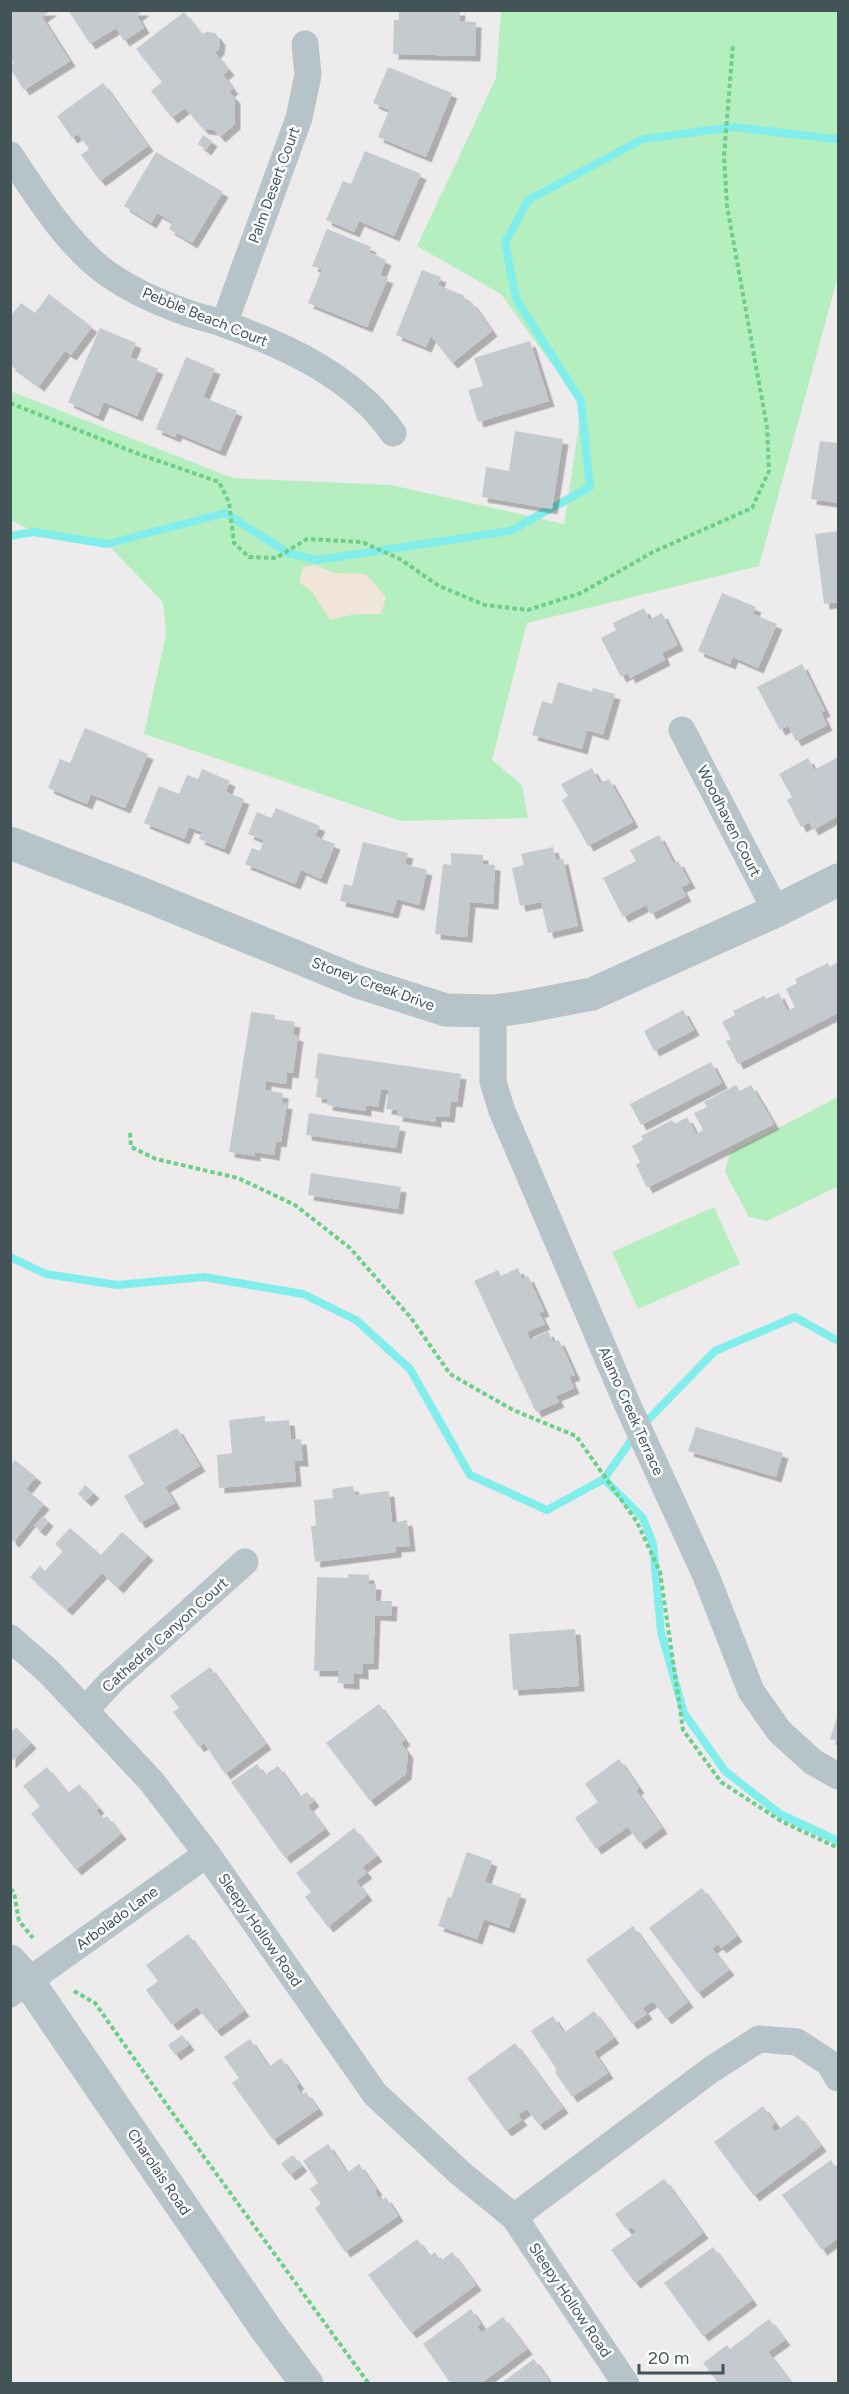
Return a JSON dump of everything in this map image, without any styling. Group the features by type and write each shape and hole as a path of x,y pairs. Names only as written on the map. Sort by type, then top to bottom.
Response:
{"street":[{"name":"Palm Desert Court","path":"224,324 299,118 308,75 305,44"},
{"name":"Pebble Beach Court","path":"10,155 75,245 102,269 136,290 184,312 224,324 309,360 346,384 379,414 393,433"},
{"name":"Woodhaven Court","path":"682,730 776,911"},
{"name":"Stoney Creek Drive","path":"10,843 358,982 446,1010 493,1011 592,994 776,911 838,880"},
{"name":"Alamo Creek Terrace","path":"493,1011 493,1082 502,1111 629,1408 706,1575 751,1691 779,1731 813,1762 838,1776"},
{"name":"Cathedral Canyon Court","path":"85,1710 111,1682 245,1562"},
{"name":"Sleepy Hollow Road","path":"10,1638 48,1671 152,1782 207,1854 375,2094 460,2173 514,2217 626,2384"},
{"name":"Arbolado Lane","path":"26,1975 207,1854"},
{"name":"Charolais Road","path":"26,1975 266,2329 307,2384"},
{"path":"514,2217 712,2069 759,2039 797,2042 829,2063 838,2078"}],"path":[{"path":"10,404 136,453 219,482 229,502 234,543 249,557 276,558 307,539 362,542 400,559 439,586 485,605 528,610 581,593 653,552 752,508 769,471 768,438 727,206 724,156 733,44"},
{"path":"130,1132 131,1148 156,1159 238,1178 295,1205 350,1248 411,1318 450,1374 513,1410 576,1436 637,1522 660,1572 683,1730 721,1782 781,1821 838,1848"},
{"path":"10,1888 14,1892 20,1921 26,1975 95,2003 369,2384"}],"green space":[{"path":"501,11 838,11 838,276 759,566 527,623 492,760 522,785 528,818 401,821 144,734 166,635 163,602 107,544 34,532 11,520 10,391 233,478 391,485 564,524 582,406 501,294 417,246 496,78"},
{"path":"838,1097 838,1186 767,1221 749,1217 725,1172 730,1153"},
{"path":"714,1207 740,1264 638,1309 612,1252"}],"sand":[{"path":"316,565 333,573 366,574 386,597 381,614 356,614 330,620 312,592 299,582 303,567"}],"building":[{"path":"12,10 52,10 42,17 70,61 24,90 10,68 10,65 14,63 10,58"},
{"path":"68,10 144,10 137,16 144,28 124,41 116,28 90,44"},
{"path":"399,10 460,10 459,21 476,22 475,56 393,54 394,20 399,20"},
{"path":"184,12 202,35 206,32 215,33 220,40 219,49 215,53 229,70 223,75 233,89 229,92 235,98 235,124 220,137 214,130 203,129 185,108 172,118 151,91 162,82 136,49"},
{"path":"388,67 452,93 426,157 378,137 389,110 373,103"},
{"path":"103,83 148,146 100,181 81,155 89,149 78,134 72,138 57,116"},
{"path":"203,135 212,141 206,150 198,144"},
{"path":"365,151 421,174 394,236 359,221 354,232 326,220 343,181 351,184"},
{"path":"156,152 223,192 192,243 169,229 172,222 157,213 151,223 124,206"},
{"path":"327,229 371,247 369,252 386,260 380,275 388,278 367,327 308,303 322,269 312,266"},
{"path":"422,270 441,277 438,285 463,295 469,305 471,301 492,331 452,363 431,336 426,347 396,335"},
{"path":"49,294 92,327 71,355 65,351 39,386 10,365 10,317 21,303 35,313"},
{"path":"100,328 136,343 130,357 158,369 137,416 104,402 98,416 68,402"},
{"path":"530,341 549,401 478,422 468,390 483,386 474,358"},
{"path":"186,357 215,369 203,397 237,411 220,451 177,433 175,437 156,429"},
{"path":"515,431 563,439 552,509 482,497 486,467 509,471"},
{"path":"820,441 838,443 838,503 811,499"},
{"path":"838,531 838,602 824,604 815,534"},
{"path":"722,593 756,607 753,614 777,624 758,668 733,657 730,664 698,651"},
{"path":"644,608 649,620 662,613 678,645 662,653 665,660 630,678 628,673 621,677 601,638 616,630 613,623"},
{"path":"802,664 825,711 821,713 827,725 796,741 788,726 780,730 757,687"},
{"path":"558,682 592,692 593,688 615,694 603,735 587,730 582,749 532,735 542,701 552,704"},
{"path":"85,728 148,754 125,808 91,794 87,804 48,788 60,759 70,763"},
{"path":"838,757 838,816 813,830 809,822 801,827 787,800 792,797 779,774 808,758 814,770"},
{"path":"592,768 600,783 609,779 633,822 588,846 562,800 568,796 561,784"},
{"path":"202,769 230,781 226,792 244,799 224,849 199,839 202,832 189,827 184,839 144,823 159,786 179,794 187,775 198,779"},
{"path":"276,808 320,826 315,836 335,844 321,879 301,870 295,884 245,864 252,848 260,851 264,840 248,834 257,812 271,818"},
{"path":"659,835 674,864 678,861 690,883 681,887 686,896 651,914 646,905 623,917 603,878 636,861 630,850"},
{"path":"363,842 408,853 405,864 427,870 419,905 397,899 393,913 340,901 344,884 352,886"},
{"path":"553,847 556,860 563,859 578,926 548,933 541,902 520,906 512,868 524,865 521,854"},
{"path":"451,853 483,855 483,864 495,865 493,904 470,902 467,937 435,934 443,864 451,865"},
{"path":"838,962 838,1013 738,1064 726,1041 731,1039 722,1022 735,1015 733,1011 764,996 766,999 779,993 787,1011 795,1007 786,989 797,983 795,979 828,963 830,967"},
{"path":"683,1010 694,1030 654,1051 644,1031"},
{"path":"251,1012 275,1015 275,1019 295,1022 293,1035 298,1036 293,1073 287,1072 286,1084 266,1081 265,1090 283,1093 282,1103 287,1104 281,1142 276,1141 274,1155 255,1152 255,1156 229,1152"},
{"path":"318,1053 461,1074 457,1102 451,1101 449,1117 436,1116 436,1122 397,1116 398,1110 386,1109 389,1090 381,1089 378,1107 366,1105 366,1111 327,1105 328,1099 316,1097 318,1079 315,1078"},
{"path":"711,1062 722,1083 641,1125 630,1104"},
{"path":"736,1085 740,1091 751,1085 774,1124 647,1188 636,1165 640,1162 632,1146 643,1140 641,1136 672,1120 675,1124 687,1117 696,1134 703,1130 694,1113 707,1107 704,1102"},
{"path":"309,1113 400,1126 396,1148 306,1135"},
{"path":"311,1173 401,1187 398,1209 308,1195"},
{"path":"518,1268 522,1279 528,1276 544,1311 539,1313 545,1324 527,1332 530,1340 548,1331 553,1342 559,1340 575,1375 569,1377 574,1388 556,1396 559,1402 536,1412 474,1281 498,1270 501,1276"},
{"path":"265,1416 265,1422 289,1420 291,1440 301,1439 303,1461 294,1461 296,1481 219,1488 217,1455 232,1453 229,1420"},
{"path":"696,1427 783,1453 776,1477 688,1451"},
{"path":"177,1428 200,1466 165,1487 175,1503 140,1523 124,1496 144,1484 128,1456"},
{"path":"15,1460 36,1477 26,1489 44,1504 14,1542 10,1539 10,1466"},
{"path":"85,1485 94,1493 86,1501 78,1494"},
{"path":"353,1486 355,1495 389,1491 392,1523 407,1520 410,1546 396,1547 396,1552 315,1562 311,1526 316,1526 314,1500 333,1498 332,1489"},
{"path":"43,1516 48,1521 40,1531 34,1526"},
{"path":"70,1528 101,1555 122,1532 148,1555 118,1588 102,1573 67,1610 30,1577 40,1566 45,1571 63,1551 55,1544"},
{"path":"348,1574 369,1575 369,1584 376,1584 375,1601 392,1601 391,1616 375,1615 373,1664 363,1664 363,1674 354,1673 354,1684 338,1683 338,1671 314,1671 317,1577 348,1578"},
{"path":"575,1629 579,1686 513,1690 509,1634"},
{"path":"210,1667 266,1744 225,1774 204,1743 199,1747 173,1712 179,1708 170,1696"},
{"path":"379,1704 405,1740 401,1743 408,1753 406,1774 370,1801 326,1743"},
{"path":"838,1714 838,1741 830,1739"},
{"path":"16,1727 31,1743 10,1763 10,1729 12,1731"},
{"path":"619,1759 639,1788 636,1790 662,1828 640,1844 628,1827 596,1849 575,1818 598,1802 585,1784"},
{"path":"257,1764 265,1775 278,1766 300,1797 307,1792 314,1801 308,1806 325,1829 285,1858 231,1782"},
{"path":"47,1767 68,1793 79,1784 99,1808 96,1810 103,1819 107,1816 121,1834 76,1870 31,1814 40,1806 23,1786"},
{"path":"354,1828 377,1856 362,1867 367,1873 356,1881 367,1895 328,1927 305,1897 311,1892 296,1873"},
{"path":"467,1852 492,1861 485,1882 521,1894 509,1928 484,1919 477,1939 438,1926 448,1897 451,1898"},
{"path":"702,1888 737,1936 721,1948 718,1944 712,1948 729,1970 698,1993 649,1928"},
{"path":"633,1926 688,2002 666,2019 653,2001 643,2008 647,2014 632,2024 586,1960"},
{"path":"188,1934 244,2011 216,2031 197,2007 172,2025 146,1990 158,1981 146,1965"},
{"path":"594,2011 614,2038 594,2052 608,2073 572,2097 531,2031 553,2016 564,2033"},
{"path":"182,2035 189,2045 175,2055 168,2045"},
{"path":"250,2039 269,2067 281,2058 299,2084 296,2086 302,2095 306,2092 318,2109 273,2140 232,2083 239,2078 224,2057"},
{"path":"515,2043 563,2108 539,2125 527,2109 518,2115 522,2120 506,2131 467,2078"},
{"path":"763,2106 775,2123 771,2126 775,2132 798,2115 821,2146 754,2196 714,2142"},
{"path":"328,2144 347,2173 359,2164 377,2190 375,2191 381,2201 386,2197 398,2216 345,2252 315,2208 321,2204 310,2189 318,2183 303,2161"},
{"path":"293,2155 302,2166 290,2175 281,2164"},
{"path":"831,2160 838,2170 838,2238 822,2250 782,2195"},
{"path":"664,2179 703,2233 635,2283 611,2250 636,2232 632,2227 627,2230 615,2214"},
{"path":"417,2239 429,2256 435,2252 441,2261 452,2252 476,2285 411,2333 368,2275"},
{"path":"713,2247 752,2300 703,2336 664,2283"},
{"path":"471,2309 481,2324 477,2327 482,2332 503,2317 527,2349 480,2384 451,2384 423,2344"},
{"path":"769,2319 785,2340 768,2352 792,2384 719,2384 703,2363 727,2345 730,2349"},
{"path":"534,2359 549,2381 545,2384 500,2384"}],"waterway":[{"path":"10,536 34,532 107,544 225,513 288,553 317,560 510,531 590,487 581,401 516,299 505,243 528,200 643,139 734,127 834,139 838,137"},
{"path":"10,1257 46,1274 117,1285 204,1277 303,1294 356,1320 410,1369 470,1475 547,1510 604,1479 635,1435"},
{"path":"643,1425 715,1351 795,1317 838,1341"},
{"path":"604,1479 643,1518 653,1544 661,1632 684,1713 725,1771 780,1814 838,1841"}]}
